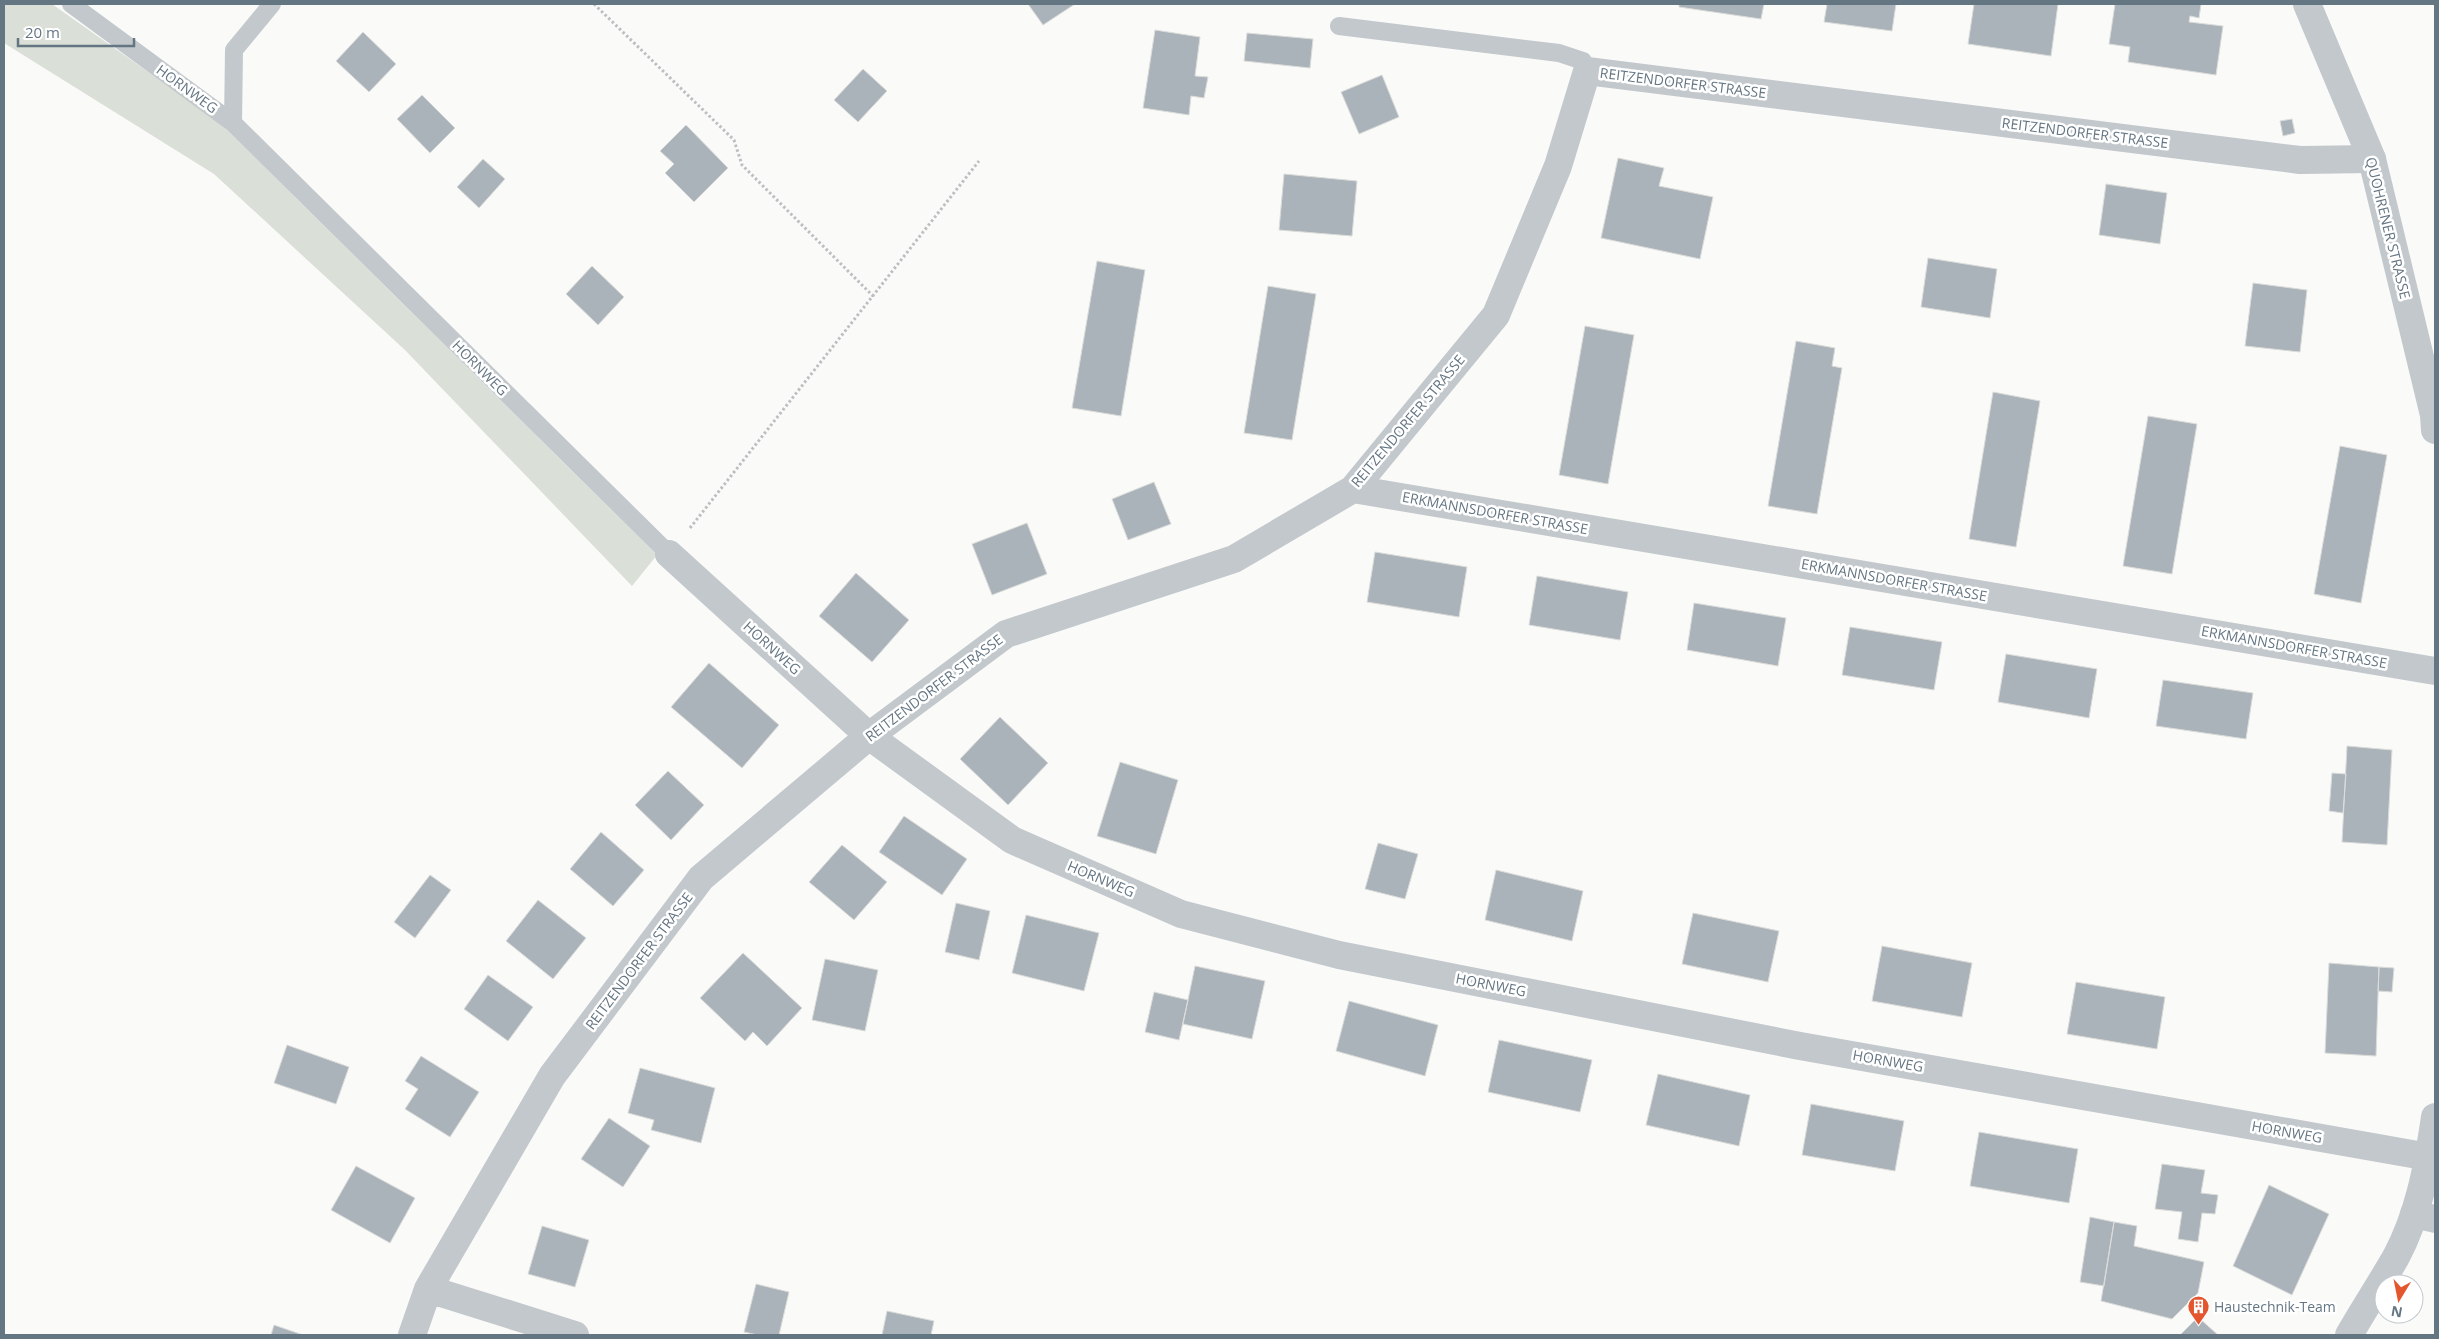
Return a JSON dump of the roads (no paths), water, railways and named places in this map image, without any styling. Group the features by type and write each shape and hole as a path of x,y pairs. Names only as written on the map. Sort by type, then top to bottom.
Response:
{"street":[{"name":"QUOHRENER STRASSE","path":"2307,4 2372,159 2434,415 2435,430"},
{"name":"REITZENDORFER STRASSE","path":"412,1335 428,1289 552,1076 701,878 869,736 1006,634 1234,558 1354,489 1496,315 1558,166 1587,71 2300,160 2372,159"},
{"name":"ERKMANNSDORFER STRASSE","path":"1354,489 2435,671"},
{"name":"HORNWEG","path":"669,554 869,736 1012,840 1181,914 1339,955 1800,1046 2429,1157"},
{"path":"2349,1335 2396,1256 2425,1216 2429,1157 2435,1118"},
{"path":"428,1289 575,1335"}],"lane":[{"name":"HORNWEG","path":"71,4 233,123 669,554"},
{"path":"233,123 234,50 272,4"},
{"path":"1339,26 1559,53 1583,61 1587,71"}],"place":[{"name":"Haustechnik-Team","path":"2198,1326"}]}
